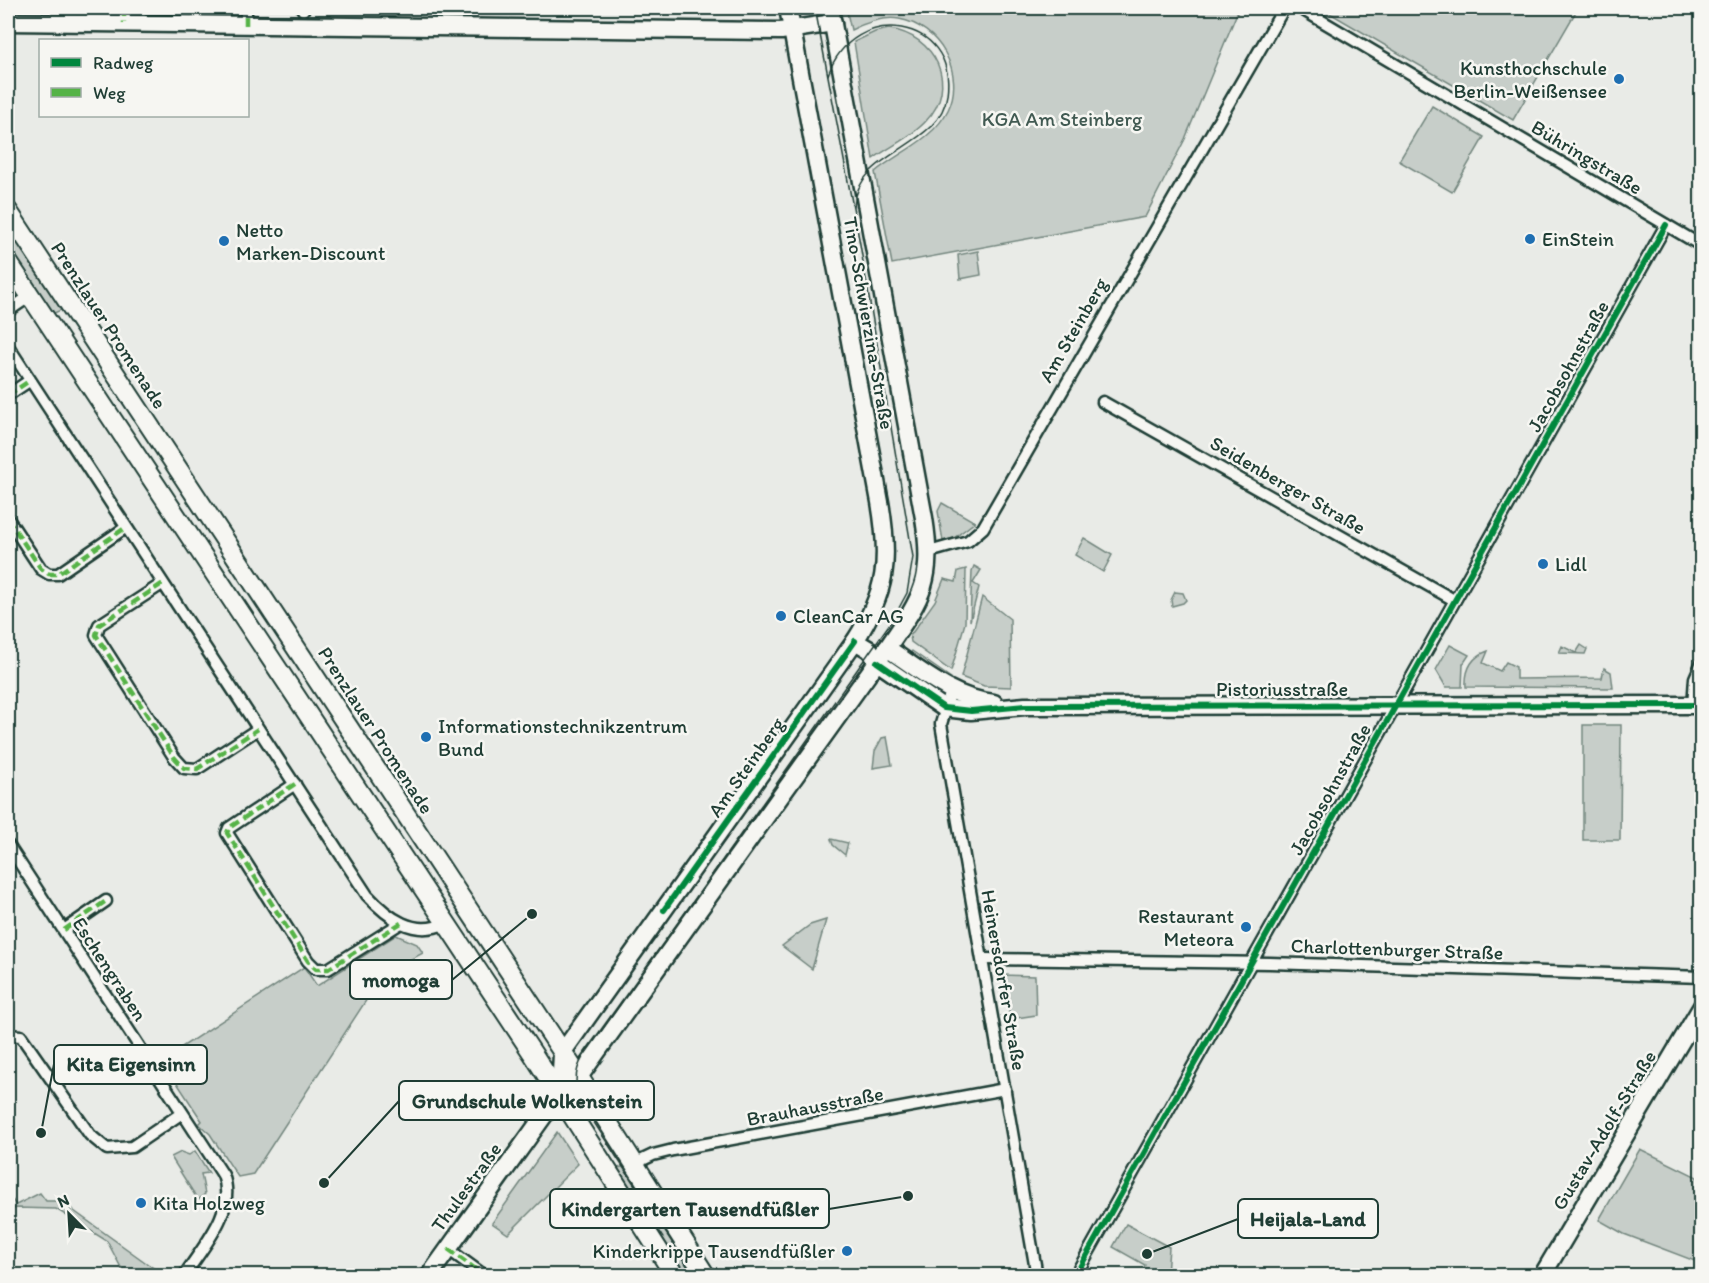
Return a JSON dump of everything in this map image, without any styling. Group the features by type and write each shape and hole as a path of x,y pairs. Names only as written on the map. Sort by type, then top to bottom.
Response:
{"main road":[{"name":"Tino-Schwierzina-Straße","path":"788,8 886,537 885,575 881,594 872,614 855,641"},
{"path":"8,22 124,15 246,16 540,30 793,30 832,15"},
{"name":"Tino-Schwierzina-Straße","path":"832,15 929,552"},
{"name":"Prenzlauer Promenade","path":"8,211 579,1077 706,1275"},
{"path":"8,262 560,1094 675,1275"},
{"path":"560,1094 579,1077 924,589 929,552"},
{"path":"855,641 878,653"},
{"name":"Am Steinberg","path":"562,1053 855,641"},
{"name":"Pistoriusstraße","path":"878,653 951,691 978,702 1025,706 1697,706"},
{"name":"Pistoriusstraße","path":"878,653 944,708 972,711 1025,706"},
{"path":"373,815 395,800"},
{"name":"Gustav-Adolf-Straße","path":"1542,1275 1701,1006"},
{"path":"560,1094 562,1053"},
{"name":"Thulestraße","path":"429,1275 560,1094"}],"street":[{"name":"Am Steinberg","path":"929,552 968,541 983,528 1284,8"},
{"name":"Bühringstraße","path":"1300,8 1701,246"},
{"name":"Jacobsohnstraße","path":"1075,1275 1666,225"},
{"path":"8,311 30,296"},
{"path":"8,346 367,895 382,912 401,923 431,930 446,923"},
{"path":"8,395 29,381"},
{"name":"Seidenberger Straße","path":"1103,402 1454,600"},
{"path":"10,527 41,569 49,574 58,574 125,528"},
{"path":"162,584 99,626 96,635 174,757 184,768 197,770 258,729"},
{"path":"1697,706 1695,678 1701,662"},
{"name":"Heinersdorfer Straße","path":"951,691 941,724 1037,1275"},
{"path":"295,784 229,828 227,833 308,961 316,969 328,969 401,923"},
{"name":"Eschengraben","path":"8,844 223,1175 228,1191 225,1211 184,1275"},
{"path":"64,930 106,901"},
{"name":"Charlottenburger Straße","path":"983,959 1253,962 1701,977"},
{"path":"8,1035 21,1036 90,1135 107,1149 132,1147 182,1113"},
{"name":"Brauhausstraße","path":"634,1164 653,1155 673,1150 1005,1089"},
{"path":"448,1249 484,1275"}],"green space":[{"name":"KGA Am Steinberg","path":"846,8 1239,8 1185,139 1145,217 892,264 875,172 934,130 948,110 953,96 954,81 945,53 926,31 913,23 893,18 874,21 851,30"},
{"path":"1321,8 1578,8 1513,120"},
{"name":"KGA Am Steinberg","path":"889,29 905,33 930,51 941,78 941,92 936,107 920,127 873,159 854,42 875,32"},
{"path":"1432,106 1484,137 1452,192 1399,161"},
{"path":"8,223 63,309 50,315 8,246"},
{"path":"978,251 981,275 960,279 958,255"},
{"path":"942,503 975,522 954,538 943,541 938,511"},
{"path":"1084,538 1112,555 1103,572 1075,555"},
{"path":"974,566 981,570 973,583 979,587 970,621 972,571"},
{"path":"966,569 965,623 951,671 911,642 910,636 935,601 944,579 956,582 958,571"},
{"path":"1175,592 1183,593 1186,600 1172,606 1171,600"},
{"path":"982,597 1010,619 1011,687 984,686 961,677"},
{"path":"1450,645 1469,655 1463,664 1462,687 1446,687 1436,670"},
{"path":"1581,645 1587,649 1585,654 1559,653 1562,646 1576,653"},
{"path":"912,651 951,678 947,682 910,654"},
{"path":"1488,651 1483,663 1500,671 1506,662 1516,667 1516,679 1602,678 1604,668 1611,672 1613,688 1466,687 1470,665 1477,657"},
{"path":"1583,725 1621,725 1620,840 1583,840"},
{"path":"887,737 892,765 873,768 875,751 882,738"},
{"path":"831,839 848,843 845,855 833,845"},
{"path":"826,920 812,969 782,946 810,925"},
{"path":"396,935 417,944 423,953 398,966 378,982 253,1174 238,1177 210,1134 199,1124 202,1121 162,1060 304,967 317,986"},
{"path":"1003,975 1035,976 1036,1015 1010,1019"},
{"path":"557,1132 578,1164 508,1234 492,1223"},
{"path":"1640,1149 1697,1177 1701,1185 1700,1263 1624,1234 1599,1220"},
{"path":"195,1151 209,1173 201,1174 205,1194 198,1200 171,1157 181,1152 189,1155"},
{"path":"626,1166 697,1275 683,1275 613,1169"},
{"path":"40,1193 46,1201 60,1201 163,1275 125,1275 107,1241 56,1209 16,1208 8,1211 10,1197 16,1205"},
{"path":"1126,1224 1169,1247 1167,1275 1141,1275 1145,1265 1113,1247"}],"tram line":[{"path":"694,1276 586,1110 577,1090 577,1070 583,1057 893,619 907,593 913,557 860,244 815,8"},
{"path":"828,75 841,51 859,36 880,28 901,28 921,35 937,49 946,69 947,95 941,113 916,139 870,172 859,187 854,206"}],"marked path":[{"path":"124,8 124,23"},
{"path":"246,8 246,25"},
{"path":"8,395 29,381"},
{"path":"8,519 41,569 49,574 58,574 125,528"},
{"path":"162,584 99,625 96,635 174,757 184,768 197,769 258,729"},
{"path":"295,784 229,828 227,833 308,961 316,969 328,969 401,923"},
{"path":"64,930 106,901"},
{"path":"448,1249 485,1276"}],"cycle path":[{"path":"1075,1276 1666,225"},
{"path":"664,910 855,641"},
{"path":"877,662 944,708 971,711 1025,706 1702,705"}],"place":[{"name":"Kunsthochschule Berlin-Weißensee","path":"1619,79"},
{"name":"EinStein","path":"1530,239"},
{"name":"Netto Marken-Discount","path":"224,241"},
{"name":"Lidl","path":"1543,564"},
{"name":"CleanCar AG","path":"781,616"},
{"name":"Informationstechnikzentrum Bund","path":"426,737"},
{"name":"momoga","path":"532,914"},
{"name":"Restaurant Meteora","path":"1246,927"},
{"name":"Kita Eigensinn","path":"41,1133"},
{"name":"Grundschule Wolkenstein","path":"324,1183"},
{"name":"Kindergarten Tausendfüßler","path":"908,1196"},
{"name":"Kita Holzweg","path":"141,1203"},
{"name":"Kinderkrippe Tausendfüßler","path":"847,1251"},
{"name":"Heijala-Land","path":"1147,1254"}]}
